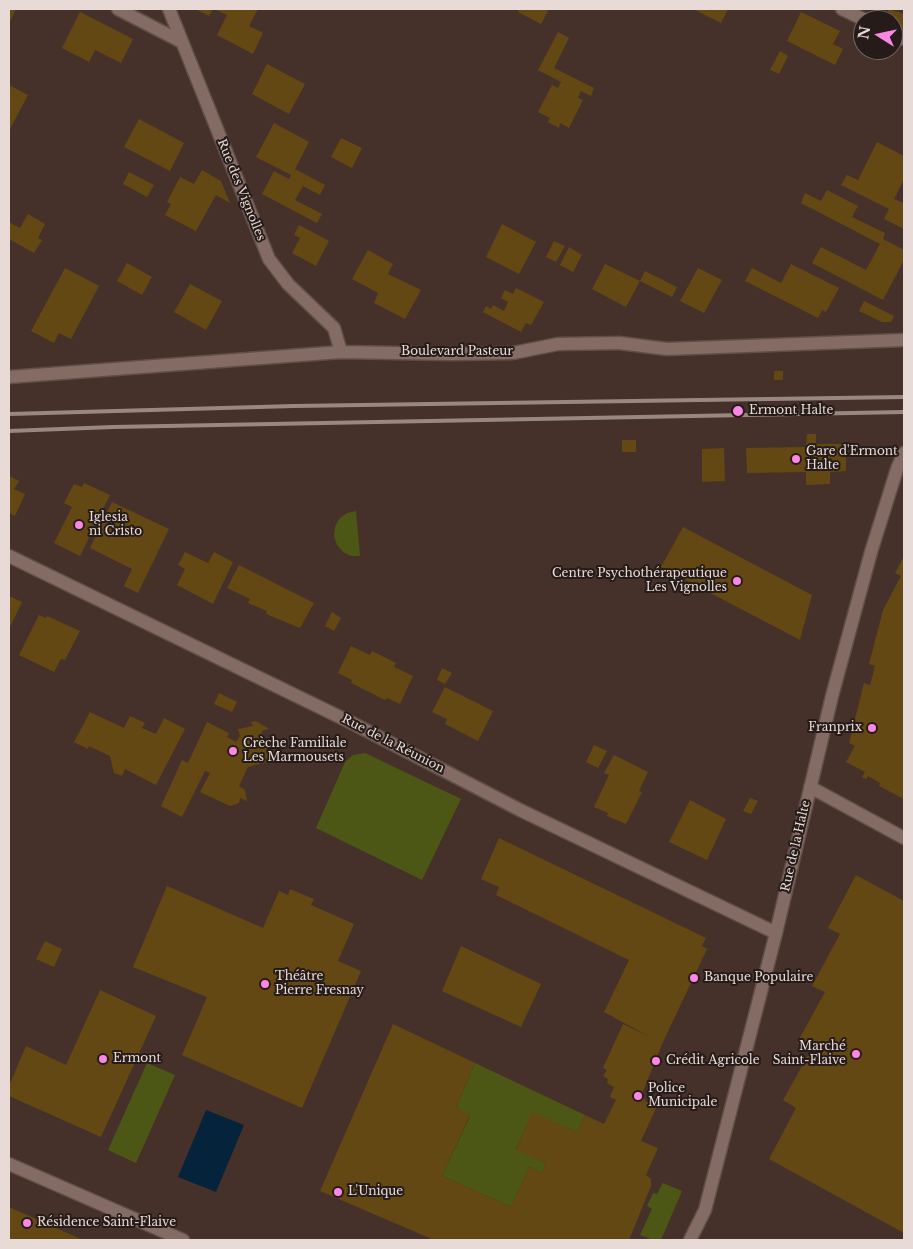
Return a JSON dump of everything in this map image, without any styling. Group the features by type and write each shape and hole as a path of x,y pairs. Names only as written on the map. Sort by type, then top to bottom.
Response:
{"street":[{"path":"118,9 182,42"},
{"name":"Rue des Vignolles","path":"170,9 269,259 288,284 334,328 341,352"},
{"name":"Boulevard Pasteur","path":"9,377 341,352 513,353 558,344 619,343 666,349 904,340"},
{"name":"Rue de la Halte","path":"690,1240 705,1210 871,552 896,469 904,453"},
{"name":"Rue de la Réunion","path":"9,556 350,722 520,810 776,932"},
{"path":"810,788 904,838"},
{"path":"9,1164 183,1240"}],"green space":[{"path":"356,511 360,556 351,556 343,552 337,545 334,536 335,527 339,519 347,513"},
{"path":"365,753 461,799 422,880 316,828 345,762 353,755"},
{"path":"147,1063 175,1075 136,1163 108,1150"},
{"path":"475,1063 585,1115 577,1132 532,1113 516,1149 546,1163 542,1173 529,1167 511,1207 442,1176 470,1116 456,1108"},
{"path":"663,1183 682,1191 661,1240 653,1240 640,1235 652,1209 647,1206 653,1193 657,1194"}],"water":[{"path":"206,1110 244,1125 216,1192 178,1177"}],"building":[{"path":"9,9 16,9 9,24"},
{"path":"195,9 213,9 209,16"},
{"path":"215,9 258,9 249,26 263,33 253,54 217,35 227,15"},
{"path":"519,9 549,9 541,24 518,12"},
{"path":"693,9 728,9 721,23"},
{"path":"80,12 133,39 121,63 95,50 89,62 62,48"},
{"path":"801,12 840,31 833,44 843,49 835,65 787,41"},
{"path":"903,14 904,14 903,32"},
{"path":"558,32 569,38 554,68 594,88 591,96 581,91 578,98 583,100 569,128 560,123 559,128 548,122 550,118 538,112 552,85 558,88 561,82 538,70"},
{"path":"780,51 788,56 779,74 770,70"},
{"path":"267,64 305,84 289,114 252,94"},
{"path":"9,85 28,95 9,131"},
{"path":"139,119 184,143 170,171 124,147"},
{"path":"274,123 309,142 295,169 325,185 320,195 303,186 295,200 322,214 317,223 262,194 274,171 289,179 291,175 256,157"},
{"path":"341,138 362,148 352,168 331,157"},
{"path":"877,142 904,156 904,179 894,199 904,203 904,229 884,219 889,209 841,185 847,175 858,180"},
{"path":"202,170 221,181 230,203 216,195 196,231 165,215 171,204 167,202 180,177 194,184"},
{"path":"129,172 154,185 147,197 123,184"},
{"path":"827,190 858,206 852,217 885,233 883,239 904,250 904,260 883,300 812,263 821,247 866,270 880,244 801,203 805,193 821,201"},
{"path":"28,214 45,224 38,238 42,240 34,253 9,239 9,222 20,228"},
{"path":"502,224 536,242 519,274 486,257"},
{"path":"299,225 329,241 316,266 292,253 300,238 294,235"},
{"path":"554,241 565,246 556,262 546,257"},
{"path":"569,247 582,255 573,272 560,265"},
{"path":"368,250 393,264 388,274 421,290 405,319 374,303 378,293 352,279"},
{"path":"127,263 152,277 142,295 117,281"},
{"path":"605,264 640,281 626,307 592,289"},
{"path":"791,264 839,288 826,312 822,310 818,318 745,281 752,268 781,283"},
{"path":"65,268 99,286 71,339 59,333 54,343 31,331"},
{"path":"698,268 722,280 704,313 680,301"},
{"path":"645,271 677,287 672,297 640,281"},
{"path":"190,284 222,301 206,330 174,312"},
{"path":"516,288 544,302 531,325 526,323 521,332 483,312 486,306 491,309 493,305 504,311 508,302 501,298 505,290 513,294"},
{"path":"864,301 894,316 891,322 882,322 859,311"},
{"path":"774,371 783,371 783,380 774,380"},
{"name":"Gare d'Ermont Halte","path":"807,434 816,434 816,444 846,444 846,471 830,472 830,484 806,485 806,472 747,473 746,448 806,447"},
{"path":"622,440 636,440 636,452 622,452"},
{"path":"724,448 725,481 702,482 702,449"},
{"path":"9,476 19,481 14,489 25,494 15,516 9,513"},
{"name":"Iglesia ni Cristo","path":"84,483 110,495 80,556 54,543 72,507 64,503 74,484 82,487"},
{"path":"112,502 169,529 138,593 124,586 132,569 90,548"},
{"name":"Centre Psychothérapeutique Les Vignolles","path":"683,527 812,595 800,640 661,567"},
{"path":"185,552 208,563 214,552 233,562 213,604 177,585 185,569 178,565"},
{"path":"904,556 904,799 879,786 880,783 868,776 866,779 862,777 865,772 846,762 855,746 849,743 864,683 870,685 875,666 869,664 883,610 901,576 895,573"},
{"path":"239,565 314,603 300,628 266,614 267,611 248,603 250,599 227,588"},
{"path":"9,596 22,602 9,629"},
{"path":"332,612 341,618 334,631 325,626"},
{"path":"39,615 46,618 47,616 80,631 65,660 61,659 54,672 19,655"},
{"path":"351,646 370,655 372,651 396,663 394,667 413,676 400,704 387,698 385,700 351,683 352,680 338,673"},
{"path":"442,668 452,673 445,684 437,680"},
{"path":"445,687 493,711 478,741 445,724 447,719 432,712"},
{"path":"219,693 237,702 232,712 214,704"},
{"path":"90,712 124,728 130,716 145,723 142,728 156,734 164,718 185,729 156,785 125,769 122,776 114,773 110,756 89,746 88,749 74,742"},
{"name":"Crèche Familiale Les Marmousets","path":"256,721 269,729 262,731 262,736 258,743 269,740 274,760 248,767 239,786 245,790 247,801 240,798 239,803 230,806 200,792 210,773 205,771 182,817 161,806 182,760 188,763 207,722 229,733 227,737 236,742 240,736 238,729 253,726 251,722"},
{"path":"594,745 607,751 598,768 586,762"},
{"path":"614,755 648,772 639,791 642,792 626,824 607,816 608,813 594,807 609,775 604,773"},
{"path":"750,798 758,801 751,814 743,811"},
{"path":"690,800 726,819 707,860 669,842"},
{"path":"499,838 706,938 702,946 707,949 663,1042 643,1091 645,1101 657,1106 641,1141 658,1148 646,1175 651,1179 651,1186 629,1240 434,1240 320,1191 393,1024 475,1063 456,1108 470,1115 442,1176 511,1207 529,1167 542,1173 546,1163 516,1150 532,1112 577,1132 585,1115 604,1124 616,1100 610,1097 614,1087 607,1083 608,1079 603,1076 607,1070 603,1068 623,1024 650,1037 604,1012 629,960 496,895 499,887 481,879"},
{"name":"Marché Saint-Flaive","path":"856,875 904,901 904,1233 769,1159 796,1108 783,1100 811,1050 797,1043 825,992 812,986 840,934 828,928"},
{"name":"Théâtre Pierre Fresnay","path":"167,886 263,928 279,891 288,895 290,889 314,899 311,905 354,924 338,961 361,971 302,1108 182,1055 207,997 133,967"},
{"path":"45,941 62,949 54,967 36,959"},
{"path":"461,946 541,984 521,1027 442,991"},
{"name":"Ermont","path":"100,990 156,1016 101,1137 9,1096 9,1086 26,1046 66,1065"},
{"name":"Résidence Saint-Flaive","path":"9,1207 74,1236 83,1240 9,1240"}],"railway":[{"path":"9,414 294,406 904,397"},
{"path":"9,431 113,427 904,412"}],"place":[{"name":"Ermont Halte","path":"738,411"},
{"name":"Gare d'Ermont Halte","path":"796,459"},
{"name":"Iglesia ni Cristo","path":"79,525"},
{"name":"Centre Psychothérapeutique Les Vignolles","path":"737,581"},
{"name":"Franprix","path":"872,728"},
{"name":"Crèche Familiale Les Marmousets","path":"233,751"},
{"name":"Banque Populaire","path":"694,978"},
{"name":"Théâtre Pierre Fresnay","path":"265,984"},
{"name":"Marché Saint-Flaive","path":"856,1054"},
{"name":"Ermont","path":"103,1059"},
{"name":"Crédit Agricole","path":"656,1061"},
{"name":"Police Municipale","path":"638,1096"},
{"name":"L'Unique","path":"338,1192"},
{"name":"Résidence Saint-Flaive","path":"27,1223"}]}
